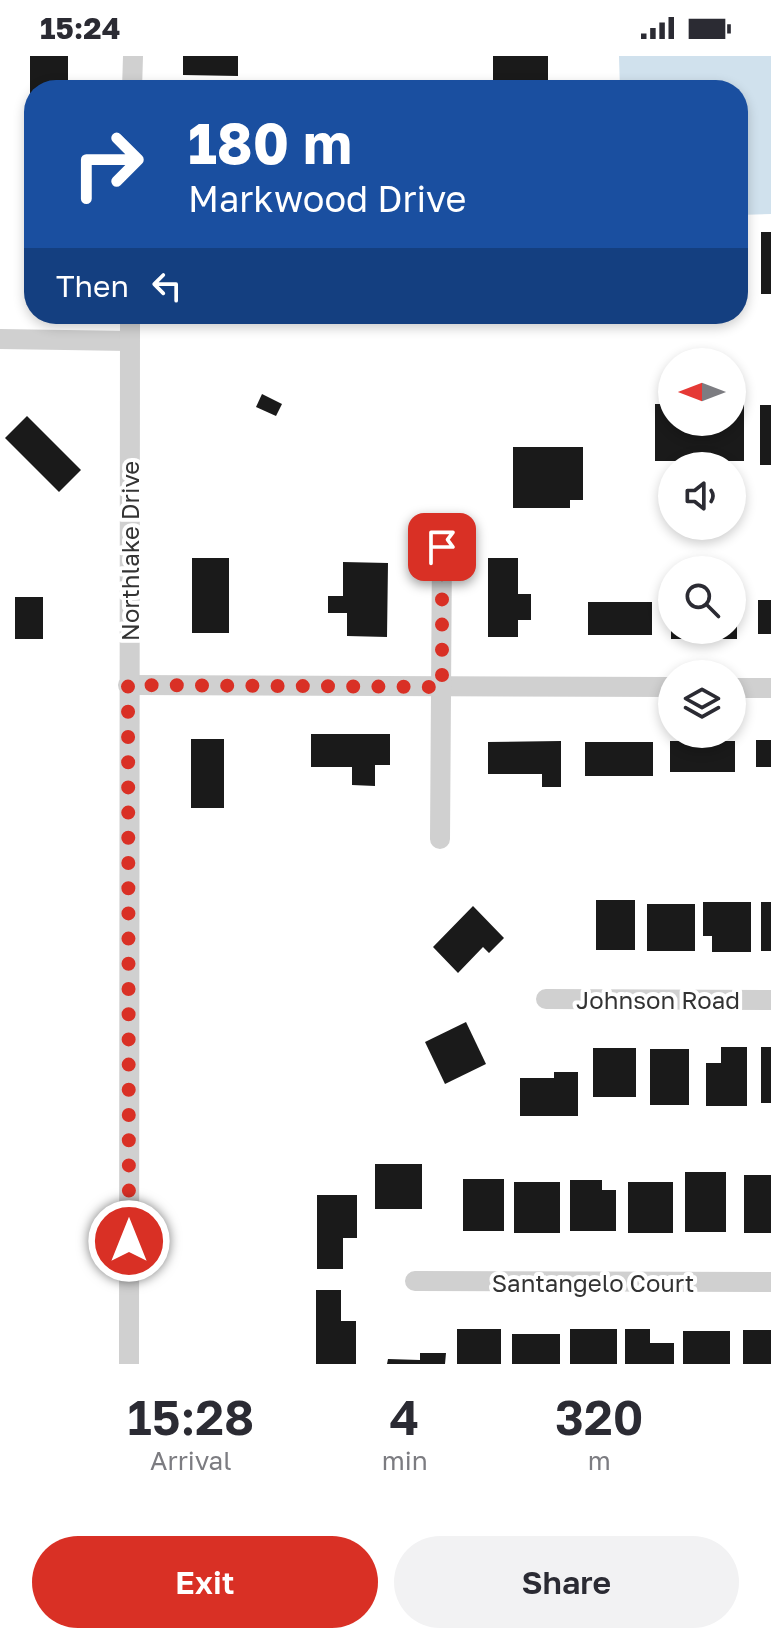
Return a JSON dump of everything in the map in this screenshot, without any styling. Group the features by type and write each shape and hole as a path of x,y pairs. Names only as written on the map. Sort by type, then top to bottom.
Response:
{"street":[{"path":"132,80 133,56"},
{"name":"Northlake Drive","path":"129,1364 130,324"},
{"path":"0,339 130,341"},
{"path":"440,839 442,547"},
{"path":"128,685 658,687"},
{"path":"746,688 771,688"},
{"name":"Johnson Road","path":"546,999 771,1000"},
{"name":"Santangelo Court","path":"415,1281 771,1282"}],"water":[{"path":"619,56 771,56 771,214 748,215 748,80 620,80"}],"building":[{"path":"30,56 68,56 68,80 30,80"},
{"path":"183,56 238,56 238,76 183,75"},
{"path":"493,56 548,56 548,80 493,80"},
{"path":"761,232 771,232 771,294 761,294"},
{"path":"262,394 282,404 276,416 256,407"},
{"path":"655,404 658,404 658,436 744,436 744,452 658,452 658,461 655,461"},
{"path":"760,405 771,405 771,465 760,465"},
{"path":"27,416 81,470 59,492 5,438"},
{"path":"513,447 583,447 583,500 570,500 570,508 513,508"},
{"path":"192,558 229,558 229,633 192,633"},
{"path":"488,558 518,558 518,594 531,594 531,620 518,620 518,637 488,637"},
{"path":"343,562 388,563 387,637 347,636 347,613 328,613 328,596 343,596"},
{"path":"15,597 43,597 43,639 15,639"},
{"path":"758,600 771,600 771,634 758,634"},
{"path":"588,602 652,602 652,635 588,635"},
{"path":"311,734 390,734 390,765 375,765 375,786 352,785 352,767 311,767"},
{"path":"191,739 224,739 224,808 191,808"},
{"path":"756,740 771,740 771,767 756,767"},
{"path":"561,741 561,787 542,787 542,774 488,774 488,742"},
{"path":"585,742 653,742 653,776 585,776"},
{"path":"670,748 735,748 735,772 670,772"},
{"path":"596,900 635,900 635,950 596,950"},
{"path":"703,902 751,902 751,952 712,952 712,936 703,936"},
{"path":"761,902 771,902 771,951 761,951"},
{"path":"647,904 695,904 695,951 647,951"},
{"path":"473,906 504,938 489,953 483,947 458,973 433,947"},
{"path":"466,1022 486,1064 445,1084 425,1042"},
{"path":"721,1047 747,1047 747,1106 706,1106 706,1063 721,1063"},
{"path":"761,1047 771,1047 771,1103 761,1103"},
{"path":"593,1048 636,1048 636,1097 593,1097"},
{"path":"650,1049 689,1049 689,1105 650,1105"},
{"path":"554,1072 578,1072 578,1116 520,1116 520,1078 554,1078"},
{"path":"375,1164 422,1164 422,1209 375,1209"},
{"path":"685,1172 726,1172 726,1232 685,1232"},
{"path":"744,1175 771,1175 771,1233 744,1233"},
{"path":"463,1179 504,1179 504,1231 463,1231"},
{"path":"570,1180 602,1180 602,1190 616,1190 616,1231 570,1231"},
{"path":"514,1182 560,1182 560,1233 514,1233"},
{"path":"628,1182 673,1182 673,1233 628,1233"},
{"path":"317,1195 357,1195 357,1238 343,1238 343,1269 317,1269"},
{"path":"316,1290 341,1290 341,1321 356,1321 356,1364 316,1364"},
{"path":"457,1329 501,1329 501,1364 457,1364"},
{"path":"570,1329 617,1329 617,1364 570,1364"},
{"path":"625,1329 650,1329 650,1343 674,1343 674,1364 625,1364"},
{"path":"743,1330 771,1330 771,1364 743,1364"},
{"path":"683,1331 730,1331 730,1364 683,1364"},
{"path":"512,1334 560,1334 560,1364 512,1364"},
{"path":"420,1353 446,1353 445,1364 387,1364 388,1359 420,1360"}],"route":[{"path":"129,1241 128,685 442,687 442,547"}]}
